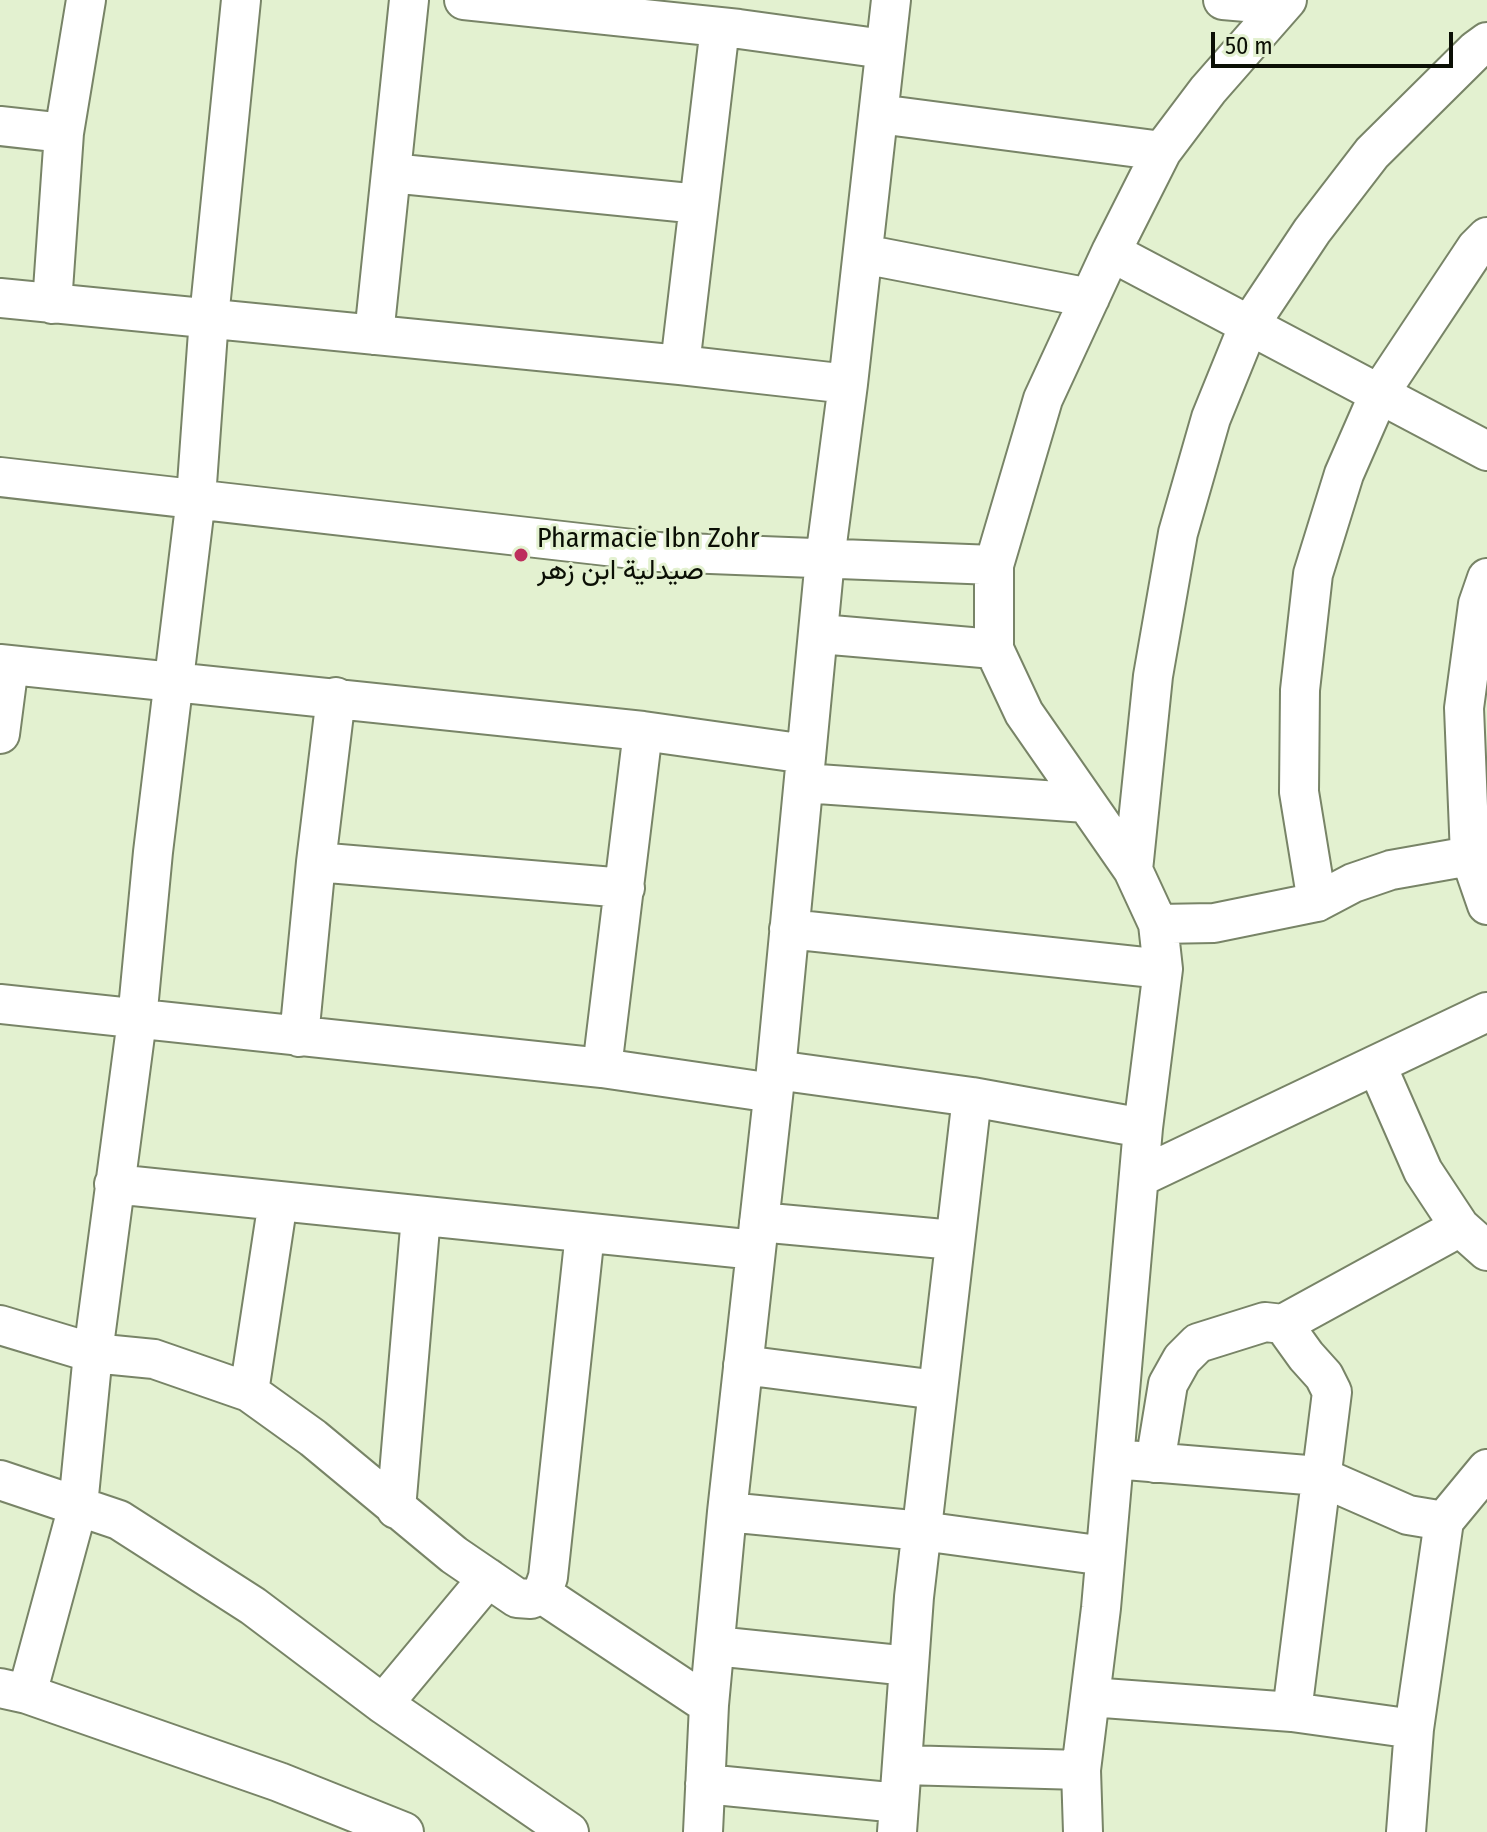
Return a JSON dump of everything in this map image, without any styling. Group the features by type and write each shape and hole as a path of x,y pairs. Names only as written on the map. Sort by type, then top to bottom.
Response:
{"street":[{"path":"52,304 64,133 86,0"},
{"path":"241,0 209,318 196,498 172,683 137,1020 93,1353 78,1506 14,1691 279,1782 404,1832"},
{"path":"374,335 409,0"},
{"path":"464,0 720,27 884,49"},
{"path":"703,1832 709,1705 727,1512 774,1082 825,559 891,0"},
{"path":"1083,1832 1081,1770 1105,1556 1143,1128 1163,969 1158,924 1133,870 1024,713 994,649 994,565 1043,399 1111,252 1162,151 1208,90 1258,1"},
{"path":"680,365 720,27"},
{"path":"1133,870 1153,676 1178,533 1211,418 1248,327 1312,231 1372,153 1487,42"},
{"path":"879,114 1162,151"},
{"path":"0,126 64,133"},
{"path":"391,173 699,204"},
{"path":"1317,902 1299,792 1300,690 1313,574 1344,474 1379,394 1476,248 1487,237"},
{"path":"1111,252 1487,451"},
{"path":"863,254 1090,298"},
{"path":"0,298 848,384"},
{"path":"0,477 659,552 994,565"},
{"path":"1487,578 1478,604 1464,708 1470,856 1487,905"},
{"path":"820,634 994,649"},
{"path":"0,734 4,664 643,731 805,768 1086,803"},
{"path":"299,1037 336,697"},
{"path":"602,1068 643,731"},
{"path":"1158,924 1214,923 1317,902 1353,883 1391,870 1470,856"},
{"path":"316,862 625,888"},
{"path":"789,929 1163,969"},
{"path":"0,1004 602,1068 972,1097 1143,1128"},
{"path":"1140,1177 1487,1012"},
{"path":"1155,1463 1168,1384 1182,1359 1198,1343 1265,1322 1283,1324 1474,1239 1423,1171 1377,1066"},
{"path":"705,1784 898,1817 922,1531 972,1097"},
{"path":"114,1184 585,1233 954,1240"},
{"path":"249,1392 278,1201"},
{"path":"396,1509 421,1216"},
{"path":"0,1325 93,1353 154,1359 249,1392 313,1438 454,1555 517,1598 531,1599 542,1594 548,1577 585,1233"},
{"path":"1283,1324 1324,1376 1332,1392 1319,1476 1292,1712"},
{"path":"743,1365 937,1390"},
{"path":"1114,1459 1319,1476 1408,1515 1444,1521"},
{"path":"1406,1832 1414,1729 1444,1521 1487,1469"},
{"path":"0,1480 119,1520 253,1606 383,1704 569,1832"},
{"path":"727,1512 922,1531 1105,1556"},
{"path":"383,1704 488,1578"},
{"path":"542,1594 709,1705"},
{"path":"715,1646 909,1666"},
{"path":"1090,1697 1292,1712 1414,1729"},
{"path":"903,1765 1081,1770"}],"place":[{"name":"Pharmacie Ibn Zohr صيدلية ابن زهر","path":"521,555"}]}
